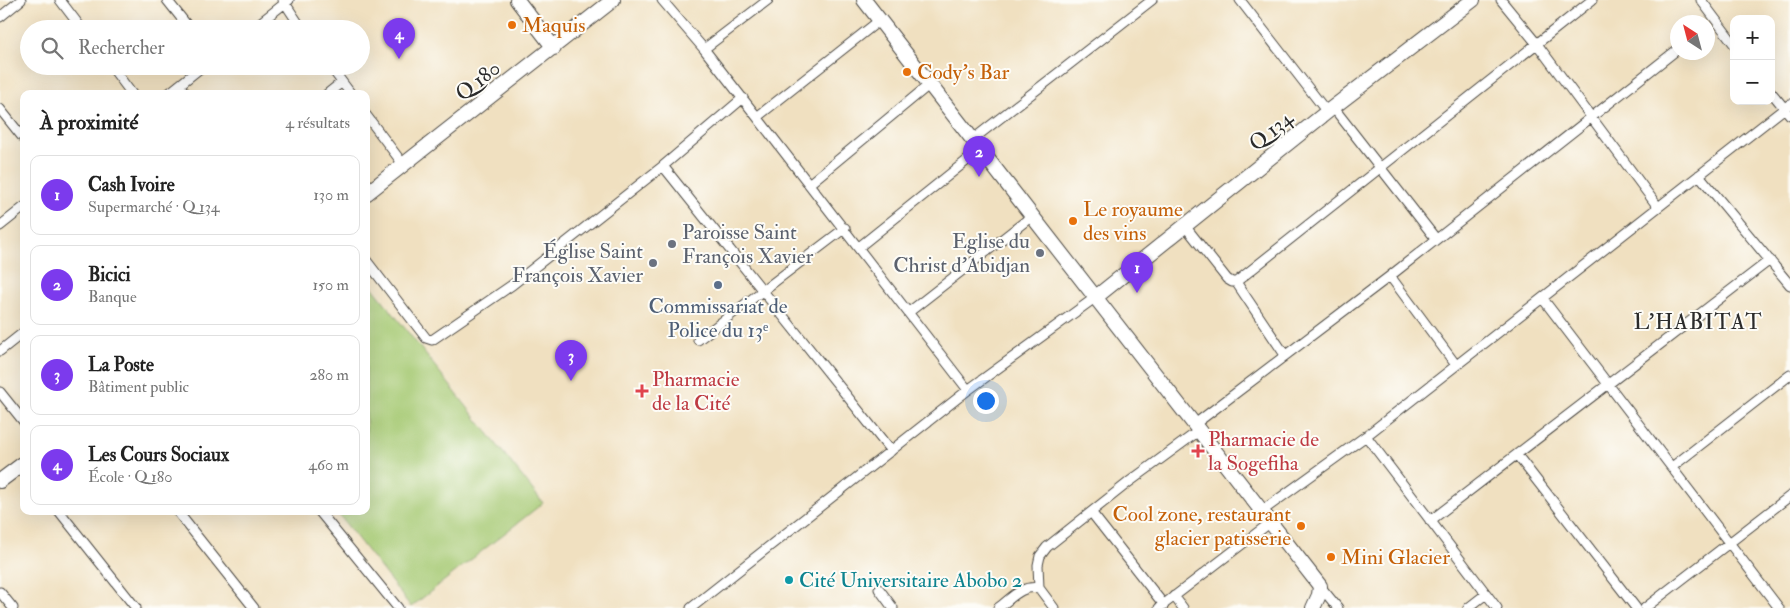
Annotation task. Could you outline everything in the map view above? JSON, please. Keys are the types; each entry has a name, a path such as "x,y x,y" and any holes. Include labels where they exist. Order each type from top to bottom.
{"street":[{"path":"0,17 21,0"},
{"path":"60,0 75,20"},
{"path":"168,0 183,20"},
{"path":"517,0 554,48"},
{"name":"Q 180","path":"370,191 613,0"},
{"path":"662,0 743,98 968,390"},
{"path":"704,49 768,0"},
{"path":"864,0 1338,608"},
{"path":"859,247 976,145 1152,0"},
{"path":"1240,0 1380,168 1436,239"},
{"name":"Q 134","path":"1096,297 1330,110 1473,0"},
{"path":"1502,0 1658,207"},
{"path":"1236,282 1592,0"},
{"path":"1701,0 1708,15"},
{"path":"263,20 286,1 297,20"},
{"path":"757,116 880,20"},
{"path":"1715,27 1730,40"},
{"path":"1054,608 1039,588 1038,565 1040,556 1047,547 1285,355 1390,276 1670,55"},
{"path":"118,75 129,90"},
{"path":"173,90 192,75"},
{"path":"337,75 348,90"},
{"path":"332,90 342,82"},
{"path":"808,184 930,84"},
{"path":"179,85 183,90"},
{"path":"1262,510 1366,436 1543,299 1698,175 1788,109 1775,96"},
{"path":"370,265 426,338 432,340 512,284 663,166 743,98"},
{"path":"0,110 20,134"},
{"path":"370,119 403,164"},
{"path":"663,166 761,291 891,451"},
{"path":"1698,175 1790,285"},
{"path":"0,226 20,211"},
{"path":"909,312 1032,216"},
{"path":"1185,226 1227,279 1236,282 1285,355"},
{"path":"698,340 844,228"},
{"path":"1430,521 1770,260"},
{"path":"1390,276 1456,365"},
{"path":"692,608 968,390 1096,297"},
{"path":"1543,299 1779,608"},
{"path":"0,351 20,335"},
{"path":"1672,467 1790,375"},
{"path":"0,392 20,417"},
{"path":"1366,436 1497,608"},
{"path":"1517,455 1636,608"},
{"path":"0,482 20,467"},
{"path":"1645,608 1790,496"},
{"path":"1091,512 1161,606 1271,522"},
{"path":"62,515 136,608"},
{"path":"180,515 254,608"},
{"path":"322,515 398,608"},
{"path":"998,608 1022,589 1030,586 1039,588"},
{"path":"1313,608 1319,595 1320,586"},
{"path":"879,589 893,608"},
{"path":"0,592 13,608"},
{"path":"1468,608 1486,594"},
{"path":"1174,596 1183,608"}],"green space":[{"path":"370,284 543,503 411,607 339,515 370,515"}],"place":[{"name":"Maquis","path":"512,25"},
{"name":"Les Cours Sociaux","path":"399,59"},
{"name":"Cody's Bar","path":"907,72"},
{"name":"Bicici","path":"979,177"},
{"name":"Le royaume des vins","path":"1073,221"},
{"name":"Paroisse Saint François Xavier","path":"672,244"},
{"name":"Eglise du Christ d'Abidjan","path":"1040,253"},
{"name":"Église Saint François Xavier","path":"653,263"},
{"name":"Commissariat de Police du 13ᵉ","path":"718,285"},
{"name":"Cash Ivoire","path":"1137,293"},
{"name":"La Poste","path":"571,381"},
{"name":"Pharmacie de la Cité","path":"642,391"},
{"name":"Pharmacie de la Sogefiha","path":"1198,451"},
{"name":"Cool zone, restaurant glacier patisserie","path":"1301,526"},
{"name":"Mini Glacier","path":"1331,557"},
{"name":"Cité Universitaire Abobo 2","path":"789,580"}],"district":[{"name":"L’HABITAT","path":"1698,322"}]}
